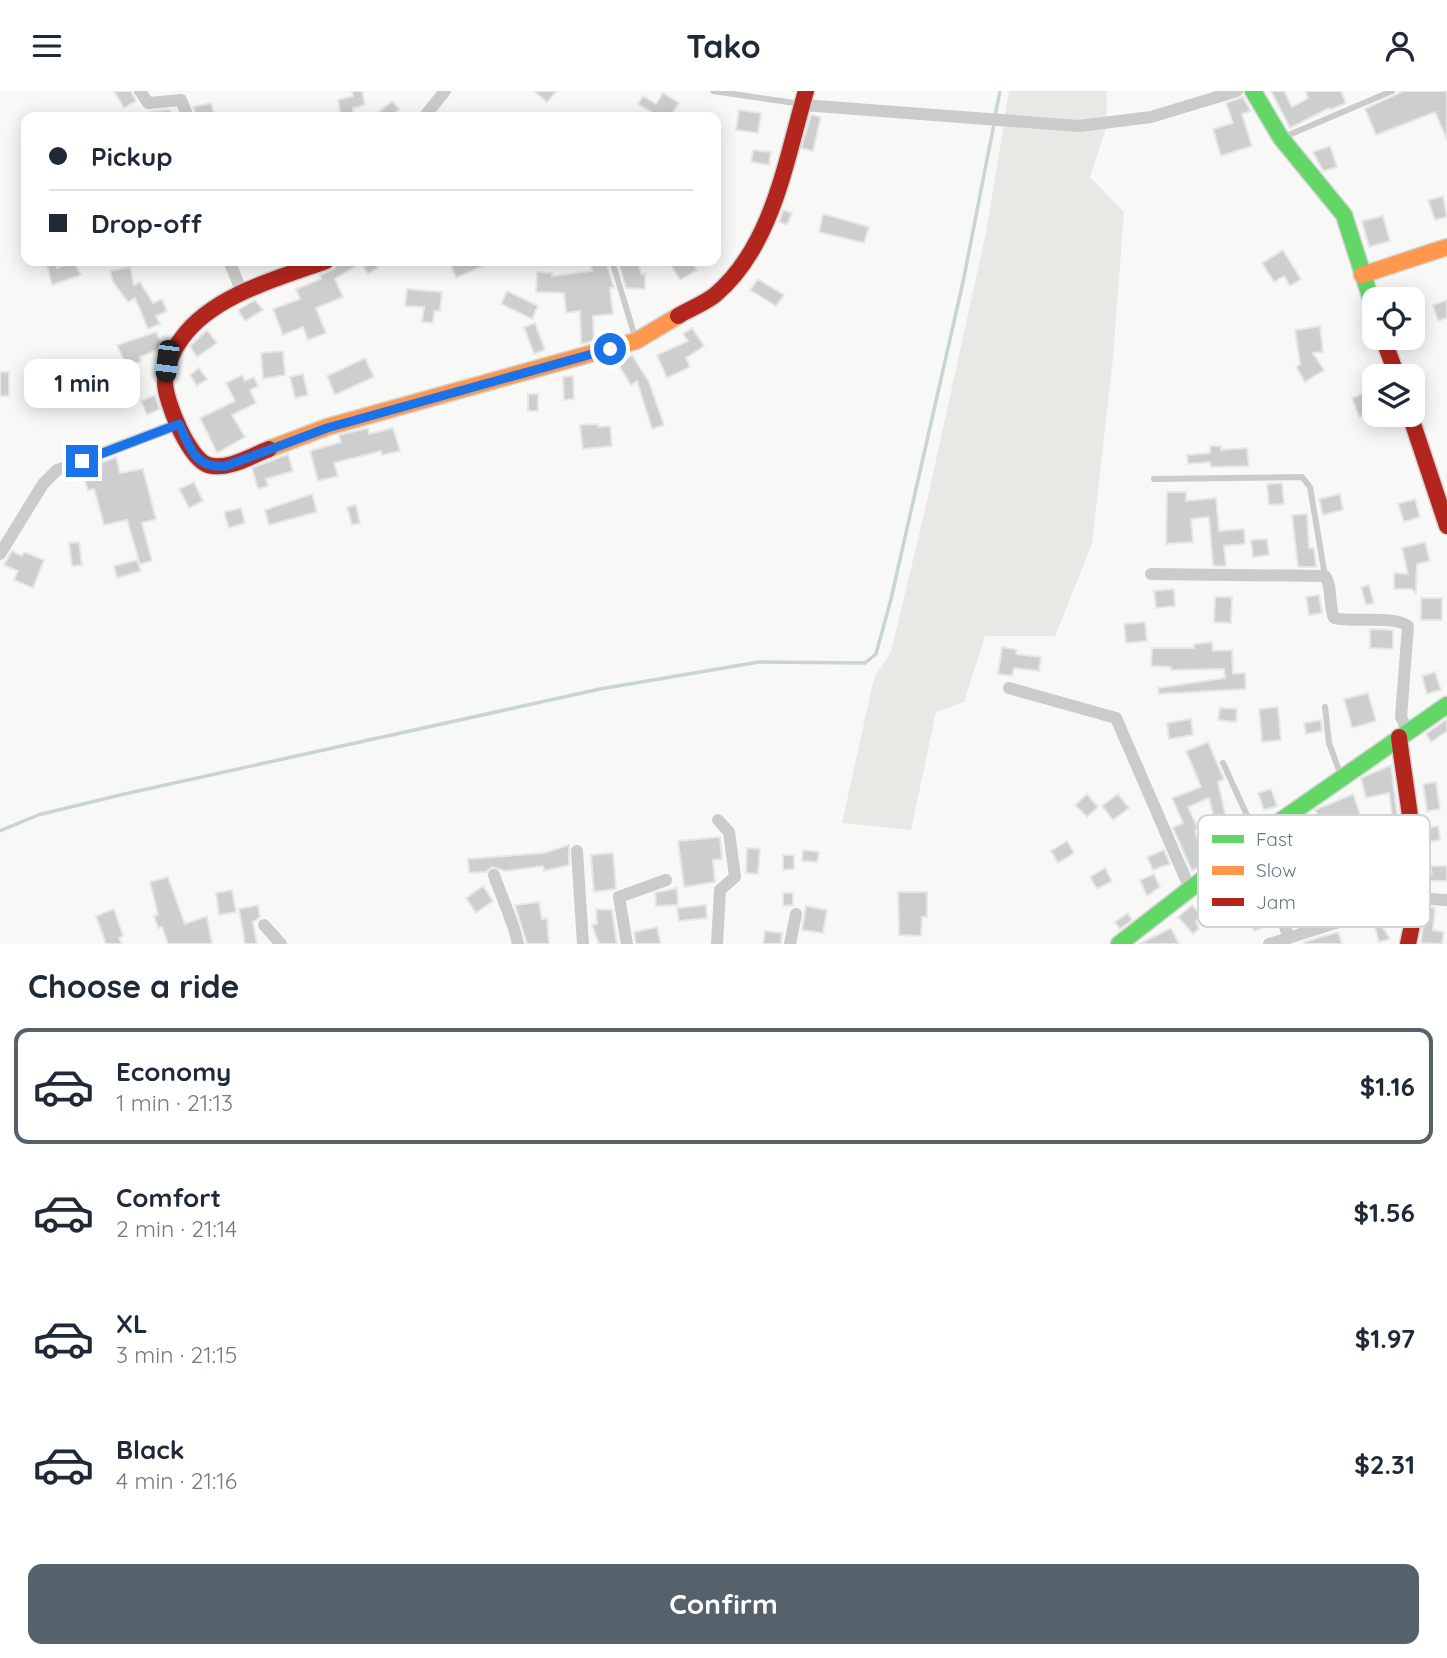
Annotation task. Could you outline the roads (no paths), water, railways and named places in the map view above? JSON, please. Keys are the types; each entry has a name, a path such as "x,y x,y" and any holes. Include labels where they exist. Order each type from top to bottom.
{"street":[{"path":"140,91 148,103 181,100 186,112"},
{"path":"428,112 445,91"},
{"path":"312,266 242,292 178,338 167,361 165,383 194,459 211,467 226,466 327,428 636,341 715,295 742,266 769,217 804,98 965,117 1079,126 1139,118 1237,91"},
{"path":"1253,91 1281,138 1344,215 1366,287"},
{"path":"1362,275 1447,247"},
{"path":"231,266 242,292"},
{"path":"0,554 43,484 57,470 179,424"},
{"path":"1413,427 1447,526"},
{"path":"1152,574 1325,576 1330,582 1329,605 1334,618 1350,622 1401,620 1408,626 1401,716 1409,815"},
{"path":"1009,688 1116,717 1191,891"},
{"path":"1288,815 1447,705"},
{"path":"717,944 720,890 735,877 729,832 718,820"},
{"path":"577,851 583,944"},
{"path":"494,875 507,913 513,921 518,944"},
{"path":"627,944 619,897 666,880"},
{"path":"1119,944 1198,885"},
{"path":"789,944 796,914"},
{"path":"264,925 281,944"},
{"path":"1285,927 1289,938"},
{"path":"1269,944 1324,927"},
{"path":"1408,944 1413,927"}],"lane":[{"path":"713,91 804,98"},
{"path":"1281,138 1392,91"},
{"path":"614,266 636,341"},
{"path":"1154,479 1302,477 1310,487 1325,576"},
{"path":"1325,706 1329,743 1342,777"},
{"path":"1223,763 1246,815"}],"waterway":[{"path":"995,116 1000,91"},
{"path":"0,831 38,815 120,795 600,689 759,662 865,663 876,654 891,599 963,282 994,124"}]}
